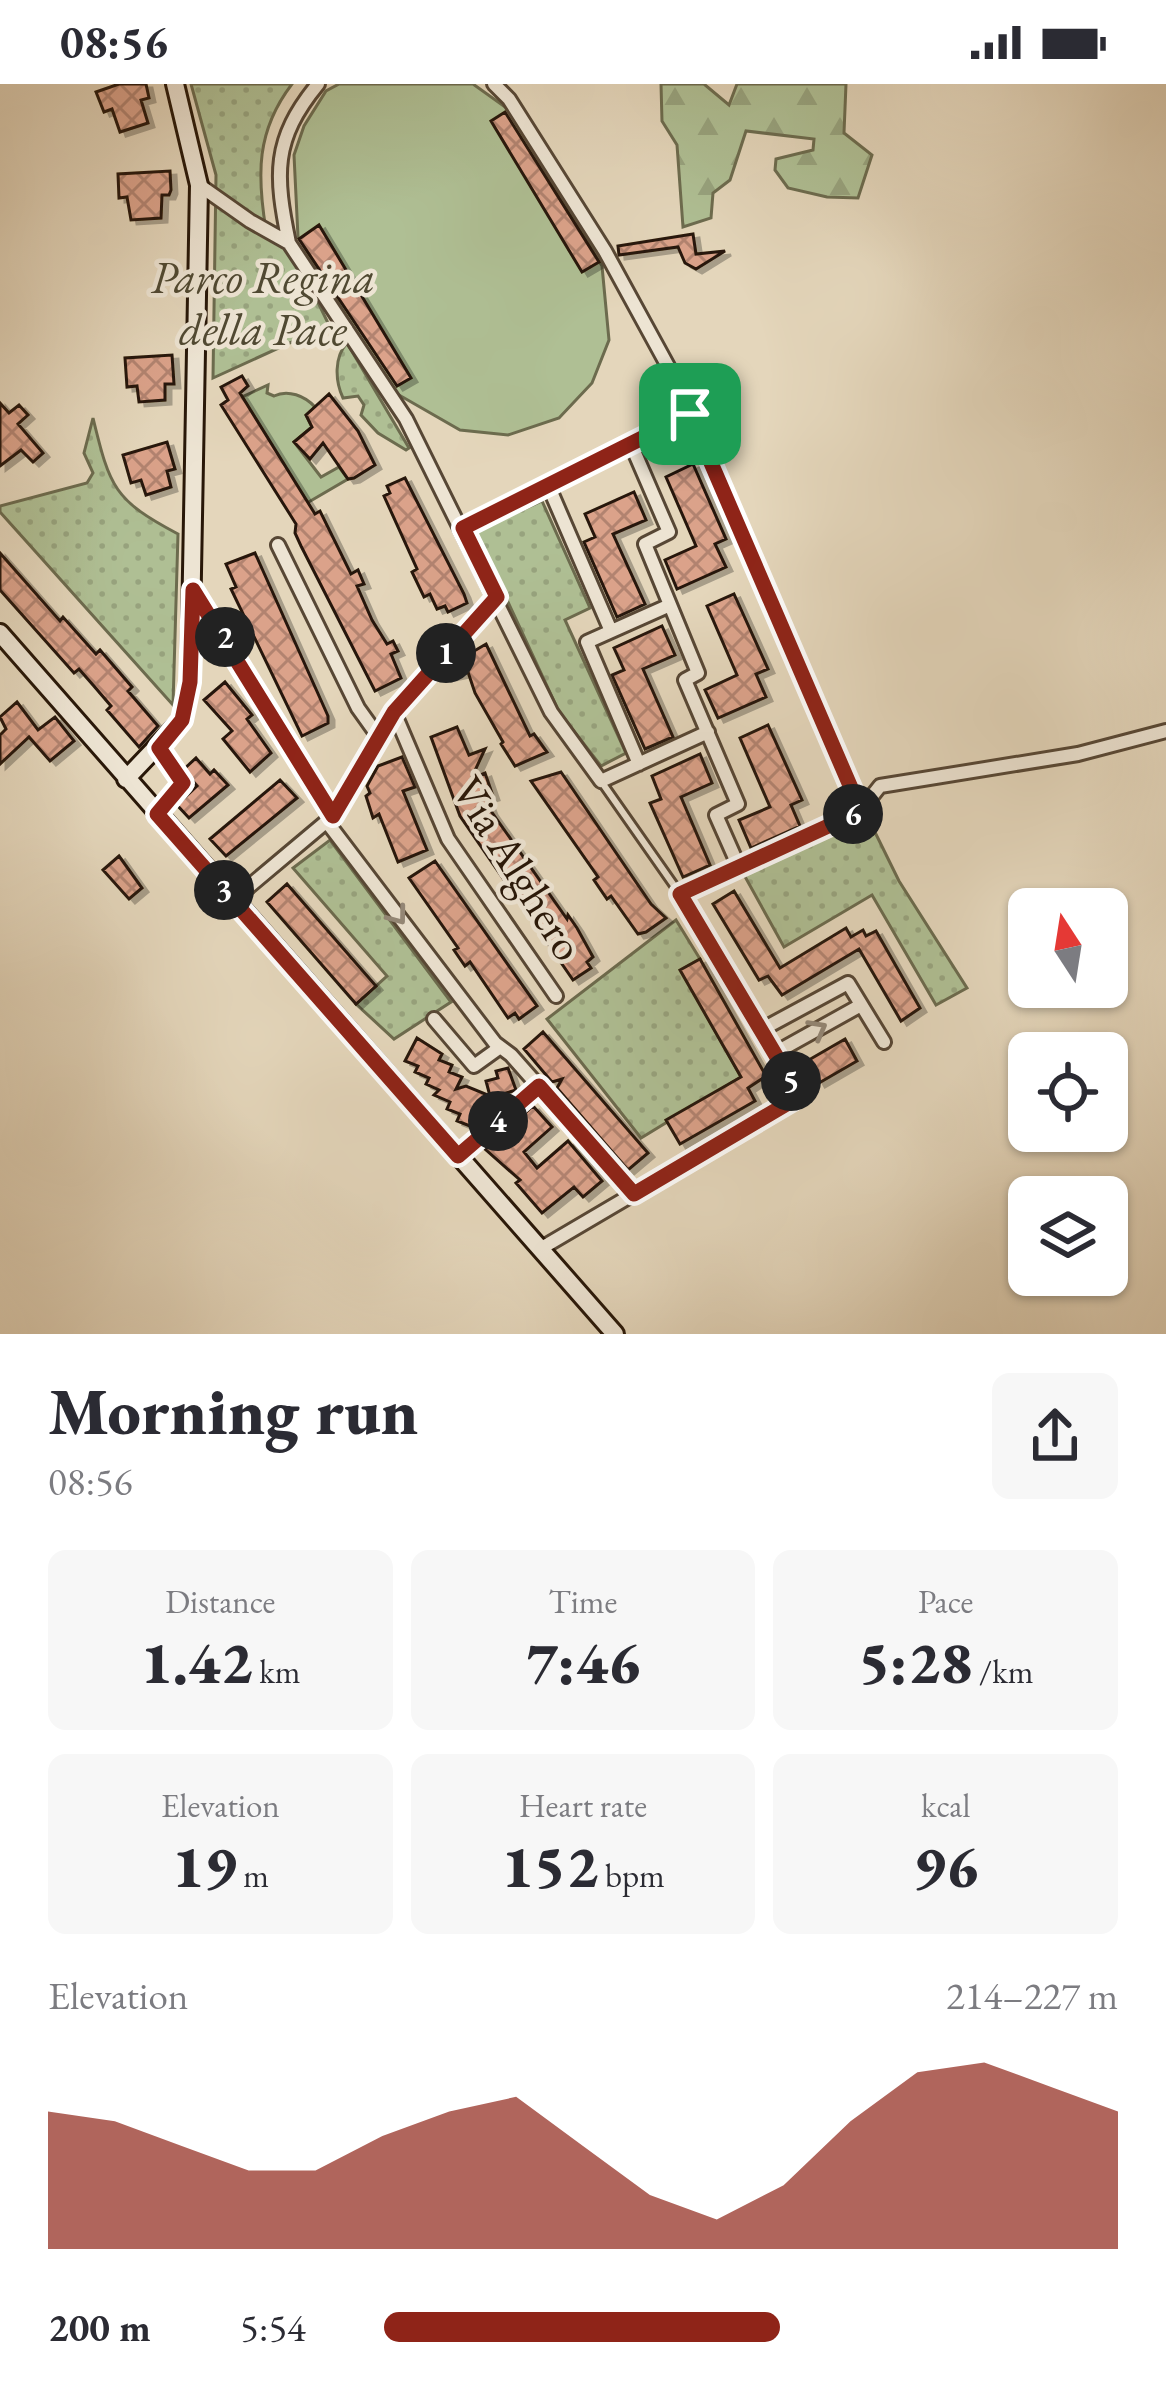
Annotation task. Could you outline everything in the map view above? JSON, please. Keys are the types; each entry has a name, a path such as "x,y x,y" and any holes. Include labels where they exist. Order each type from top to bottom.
{"street":[{"path":"126,779 182,720 190,682 199,185 176,84"},
{"path":"318,84 296,111 280,155 280,196 290,243 406,419 551,712 601,781 707,732"},
{"path":"494,84 509,99 605,251 690,414 861,811"},
{"path":"199,185 290,243"},
{"path":"463,528 690,414"},
{"path":"631,444 669,532 645,544 698,674 685,680 738,804 716,814 739,867"},
{"path":"548,485 611,631"},
{"path":"278,545 358,708 378,736"},
{"path":"193,590 330,819 499,1048 511,1055 634,1194"},
{"path":"232,900 330,819 394,712 497,597"},
{"path":"639,764 587,642 670,605"},
{"path":"0,633 615,1334"},
{"name":"Via Alghero","path":"394,712 448,839 556,995"},
{"path":"540,1249 800,1096 680,894 861,811 880,787 1078,754 1166,731"},
{"path":"761,1030 848,983 884,1042"},
{"path":"775,1053 861,1005"},
{"path":"434,1019 474,1066 499,1048"},
{"path":"458,1156 539,1086"}],"lane":[{"path":"157,814 183,783 159,748"},
{"path":"601,781 680,894"}],"green space":[{"name":"Parco Regina della Pace","path":"191,84 292,84 271,119 262,154 266,230 289,243 329,325 213,378 216,175"},
{"path":"339,84 473,84 508,109 602,266 609,340 592,383 559,418 508,435 460,430 392,391 298,237 294,155 304,126 326,91"},
{"path":"661,84 704,84 729,105 737,84 846,84 844,133 872,155 858,198 788,188 775,170 776,159 813,150 814,139 746,131 730,180 713,193 711,218 683,227 677,145 662,121"},
{"path":"347,343 406,450 378,433 361,415 364,405 358,396 343,398 337,369"},
{"path":"268,385 267,393 296,395 315,407 306,415 312,427 294,442 321,477 339,467 348,479 307,503 242,397"},
{"path":"93,418 104,461 118,490 140,511 178,534 173,705 0,512 0,506 87,483 93,473 84,453"},
{"path":"542,501 590,608 565,620 626,753 601,766 559,712 475,531"},
{"path":"868,818 899,881 967,988 936,1005 872,895 784,947 743,873"},
{"path":"330,840 451,1002 394,1039 356,1004 387,976 293,868"},
{"path":"676,920 700,959 681,970 741,1077 641,1138 547,1019"}],"building":[{"path":"119,84 146,84 149,98 141,100 148,123 120,132 112,109 104,112 96,92"},
{"path":"505,112 599,262 582,272 491,121"},
{"path":"170,171 171,190 162,195 161,218 131,220 127,197 119,198 118,174"},
{"path":"319,225 411,378 397,386 299,239"},
{"path":"693,234 696,254 725,251 696,269 685,263 678,247 619,255 618,246"},
{"path":"172,355 174,384 165,384 165,400 139,402 137,386 127,387 125,358"},
{"path":"242,376 248,386 240,393 315,514 320,511 351,574 358,570 364,584 357,586 372,620 387,644 393,641 398,651 391,654 401,678 375,691 301,546 296,524 221,405 228,400 221,387"},
{"path":"329,394 358,431 375,465 354,478 348,479 323,443 310,459 294,442 312,427 306,415"},
{"path":"0,403 9,413 19,405 28,415 18,424 43,453 33,462 21,450 0,466"},
{"path":"167,442 175,469 167,471 171,487 146,495 141,480 131,483 123,455"},
{"path":"693,464 726,539 715,544 726,567 677,589 665,560 696,546 666,477"},
{"path":"405,478 467,603 448,612 445,606 437,609 430,594 424,597 412,572 417,569 384,496 390,493 387,486"},
{"path":"634,492 646,520 613,534 645,604 617,617 584,542 595,537 585,514"},
{"path":"0,553 60,621 63,617 96,654 100,650 132,687 128,691 158,726 139,747 79,669 74,673 0,590"},
{"path":"255,553 328,716 328,723 302,736 231,589 236,587 226,564"},
{"path":"734,594 768,669 756,674 766,697 718,718 705,690 737,675 707,606"},
{"path":"662,626 675,655 643,669 673,737 645,749 612,675 624,670 614,648"},
{"path":"486,644 530,736 534,734 547,752 515,766 468,672 445,677 443,673 467,662 464,657"},
{"path":"225,682 252,715 247,719 271,753 250,772 223,739 232,731 204,700"},
{"path":"17,702 38,730 55,717 74,741 50,761 29,737 0,764 0,735 6,729 0,717"},
{"path":"768,725 802,800 791,805 800,826 751,848 739,820 770,807 740,738"},
{"path":"457,727 469,755 485,749 471,779 485,773 493,796 486,798 491,811 593,957 587,962 591,968 573,980 460,816 431,737"},
{"path":"700,754 712,783 681,797 710,865 683,877 650,803 661,799 652,776"},
{"path":"402,757 415,787 403,791 427,850 398,862 379,814 373,818 366,796 378,766"},
{"path":"196,758 228,785 189,818 177,805 197,786 183,770"},
{"path":"561,772 651,904 666,918 646,932 638,934 611,896 607,899 594,880 598,877 531,781"},
{"path":"280,780 297,798 226,856 210,839"},
{"path":"119,856 142,888 129,899 103,870"},
{"path":"435,861 537,1006 519,1019 515,1013 508,1018 470,962 465,966 454,950 458,948 409,878"},
{"path":"287,884 376,986 356,1004 267,902"},
{"path":"734,891 780,968 846,928 851,937 863,930 866,936 876,931 920,1008 901,1021 859,949 782,995 768,976 759,980 713,904"},
{"path":"700,959 766,1076 748,1088 755,1101 680,1144 666,1120 741,1077 680,970"},
{"path":"543,1032 648,1153 628,1170 557,1088 562,1079 552,1082 524,1049"},
{"path":"417,1038 442,1054 439,1060 452,1065 449,1072 462,1077 456,1089 466,1086 490,1096 486,1081 508,1068 516,1090 503,1094 505,1100 485,1105 470,1126 457,1121 460,1114 447,1109 450,1102 434,1095 439,1090 426,1084 429,1078 405,1061"},
{"path":"845,1039 857,1061 819,1083 807,1061"},
{"path":"533,1106 552,1127 524,1152 537,1168 568,1141 602,1181 583,1197 574,1187 542,1213 516,1183 520,1180 485,1149"}],"route":[{"path":"690,414 861,811 680,894 800,1096 634,1194 539,1086 458,1156 157,814 183,783 159,748 182,720 190,682 193,590 333,816 394,712 497,597 463,528 690,414"}]}
